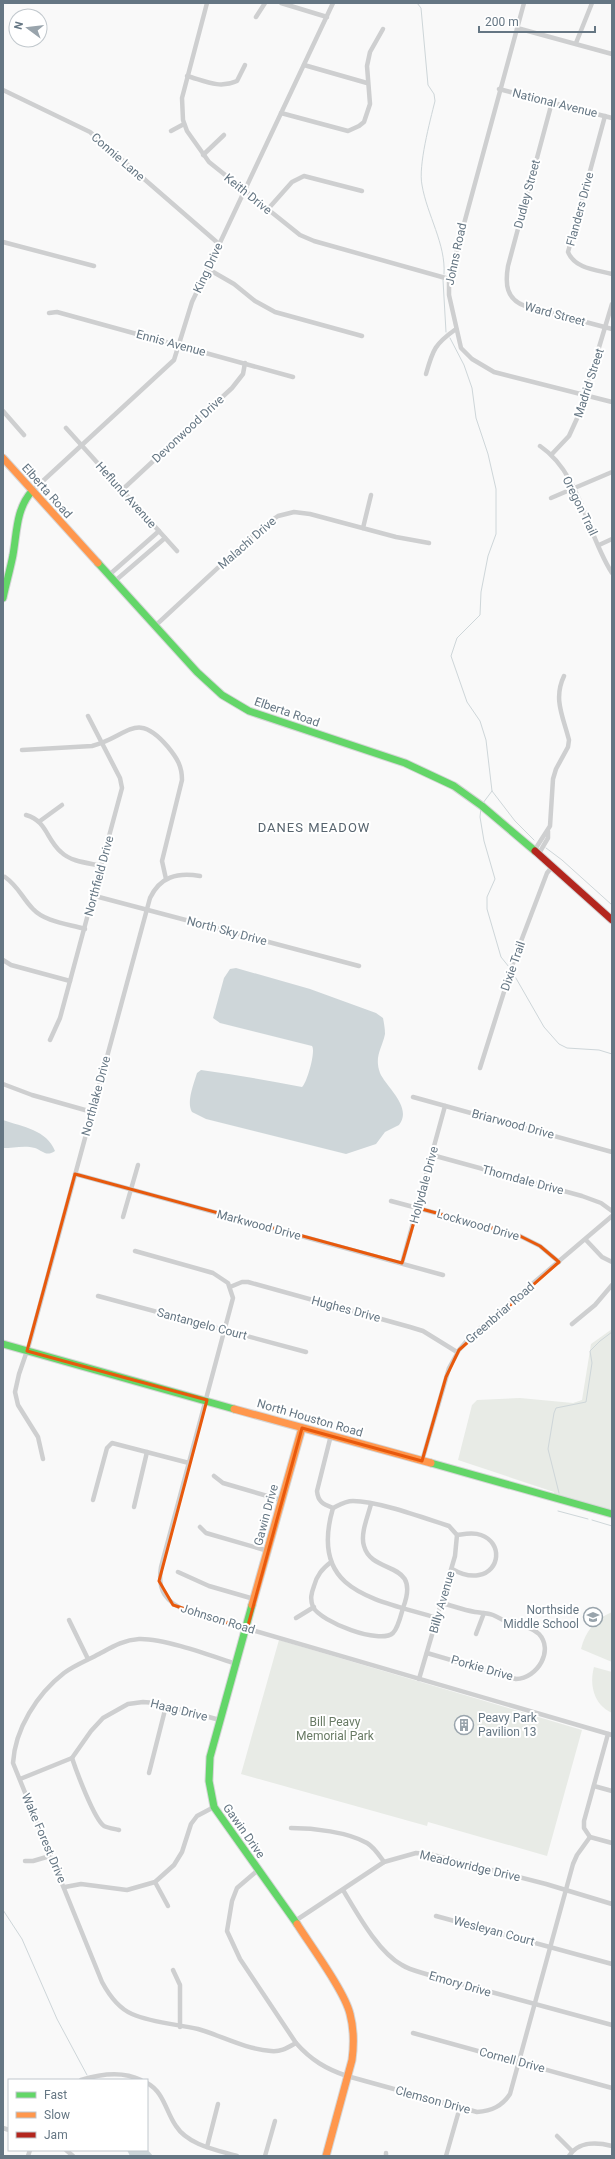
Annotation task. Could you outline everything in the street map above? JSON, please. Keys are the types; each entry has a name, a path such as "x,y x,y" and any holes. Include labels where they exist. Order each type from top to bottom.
{"street":[{"name":"Keith Drive","path":"207,3 187,76 182,108 184,124 192,141 203,155 220,171 300,235 314,241 449,279"},
{"path":"256,17 265,3"},
{"path":"281,3 327,17"},
{"name":"King Drive","path":"32,491 170,366 180,346 190,308 333,3"},
{"name":"Johns Road","path":"524,3 499,89 449,279 449,295 456,329 461,348 472,359 494,372 612,402"},
{"path":"576,43 592,3"},
{"path":"517,28 612,54"},
{"path":"281,113 332,129 348,131 353,130 364,122 370,104 367,83 367,66 370,52 383,29"},
{"path":"187,76 217,85 224,85 237,81 245,65"},
{"path":"304,65 367,83"},
{"name":"National Avenue","path":"499,89 612,118"},
{"name":"Connie Lane","path":"3,90 90,132 219,244"},
{"name":"Dudley Street","path":"507,286 508,266 552,102"},
{"name":"Flanders Drive","path":"605,116 568,252 570,257 579,264 612,274"},
{"path":"170,131 184,124"},
{"path":"203,155 224,135"},
{"path":"268,209 292,182 304,176 362,191"},
{"path":"3,242 94,266"},
{"path":"208,269 234,284 255,302 275,312 362,336"},
{"name":"Ward Street","path":"507,286 511,297 517,303 612,329"},
{"name":"Madrid Street","path":"552,454 573,430 586,396 612,304"},
{"name":"Ennis Avenue","path":"49,313 57,312 293,377"},
{"path":"426,374 432,351 442,339 456,329"},
{"name":"Devonwood Drive","path":"122,490 232,388 243,374 246,363"},
{"path":"3,412 24,435"},
{"name":"Heflund Avenue","path":"66,428 159,531 109,575"},
{"name":"Oregon Trail","path":"540,446 552,454 574,490 612,573"},
{"name":"Elberta Road","path":"3,458 155,626 222,695 249,711 422,769 468,796 612,920"},
{"path":"551,498 574,490 612,472"},
{"path":"3,598 19,513 24,500 32,491"},
{"path":"363,528 370,495"},
{"name":"Malachi Drive","path":"155,626 262,527 278,516 299,512 429,543"},
{"path":"159,531 177,551"},
{"name":"Heflund Avenue","path":"115,581 165,538"},
{"path":"599,545 612,539"},
{"path":"536,853 548,838 548,831 552,820 553,779 556,769 568,747 569,740 558,698 559,686 564,676"},
{"name":"Northfield Drive","path":"50,1040 54,1035 60,1018 95,896 122,788 120,778 88,716"},
{"path":"22,750 85,746 101,743 130,729 147,728 160,738 177,758 181,766 182,780 162,861 166,879"},
{"path":"40,821 62,805"},
{"path":"26,815 40,821 61,853 74,859 102,866"},
{"name":"Dixie Trail","path":"480,1068 515,957 548,873 552,867"},
{"name":"Northlake Drive","path":"43,1460 38,1437 18,1404 15,1392 19,1374 27,1351 146,910 153,892 158,885 166,879 176,874 187,873 200,876"},
{"path":"5,877 16,885 26,901 39,914 85,929"},
{"name":"North Sky Drive","path":"95,896 359,966"},
{"path":"3,960 11,965 70,981"},
{"path":"3,1084 32,1095 92,1112"},
{"name":"Briarwood Drive","path":"413,1097 612,1152"},
{"name":"Hollydale Drive","path":"402,1263 445,1106"},
{"name":"Thorndale Drive","path":"432,1155 582,1196 601,1203 612,1211"},
{"path":"124,1217 138,1165"},
{"name":"Markwood Drive","path":"74,1174 443,1275"},
{"name":"Lockwood Drive","path":"392,1201 518,1235 540,1246 559,1262"},
{"name":"Greenbriar Road","path":"422,1461 447,1372 457,1352 471,1336 586,1240 612,1216"},
{"path":"586,1240 602,1257 612,1262"},
{"path":"135,1251 221,1276 230,1287"},
{"name":"Hughes Drive","path":"230,1287 242,1282 248,1282 410,1326 423,1331 457,1352"},
{"path":"572,1324 595,1305 612,1285"},
{"name":"Johnson Road","path":"230,1287 232,1305 159,1581 164,1594 173,1605 187,1611 247,1629 610,1735"},
{"name":"Santangelo Court","path":"98,1296 306,1352"},
{"name":"North Houston Road","path":"3,1344 612,1514"},
{"name":"Gawin Drive","path":"302,1428 281,1500 247,1629 220,1720 208,1770 214,1807 295,1921 341,1994 350,2013 354,2044 326,2156"},
{"path":"331,1436 317,1491 318,1499 322,1504 333,1508 346,1502 354,1501 395,1509 449,1526 457,1535 474,1534 489,1539 496,1548 496,1559 492,1568 479,1575 467,1574 452,1569"},
{"path":"93,1500 107,1448 112,1443 189,1463"},
{"path":"134,1507 147,1452"},
{"path":"214,1476 223,1483 281,1500"},
{"path":"331,1562 316,1578 310,1597 314,1607 321,1616 336,1624 375,1636 389,1635 394,1632 407,1599 408,1587 404,1578 398,1571 376,1562 367,1554 363,1545 370,1504"},
{"path":"333,1508 327,1539 331,1562 342,1580 353,1589 373,1599 438,1618"},
{"path":"200,1527 206,1533 268,1551"},
{"name":"Billy Avenue","path":"419,1679 452,1569 457,1535"},
{"path":"178,1572 209,1586 254,1599"},
{"name":"Porkie Drive","path":"427,1653 509,1677 524,1678 532,1675 538,1668 544,1649 543,1640 538,1634 527,1627 512,1624 492,1614 442,1603"},
{"path":"296,1618 314,1607"},
{"path":"476,1634 484,1613"},
{"path":"69,1620 88,1659"},
{"name":"Wake Forest Drive","path":"236,1664 163,1643 140,1639 114,1645 65,1672 52,1684 22,1727 16,1739 13,1763 50,1856 65,1887 109,1995 120,2007 132,2014 180,2027 197,2029 253,2048 271,2051 284,2051 296,2043"},
{"name":"Haag Drive","path":"72,1758 91,1731 103,1718 128,1704 143,1702 166,1706 220,1720"},
{"path":"149,1773 166,1706"},
{"path":"610,1735 584,1821 584,1828 590,1837 612,1843"},
{"path":"20,1779 72,1758 76,1771 98,1819 104,1826 119,1830"},
{"path":"594,1786 612,1791"},
{"path":"65,1887 81,1884 128,1890 155,1882 174,1865 182,1852 191,1824 197,1816 214,1807"},
{"path":"291,1828 316,1828 367,1843 384,1862"},
{"name":"Clemson Drive","path":"258,1870 238,1888 232,1901 227,1931 240,1959 296,2043 327,2069 347,2076 477,2112 485,2111 504,2102 510,2094 577,1855 590,1837"},
{"name":"Meadowridge Drive","path":"295,1921 384,1862 416,1853 428,1854 546,1884 612,1904"},
{"path":"25,1861 34,1861 50,1856"},
{"path":"155,1882 168,1906"},
{"name":"Emory Drive","path":"343,1890 378,1942 390,1957 403,1966 429,1975 612,2026"},
{"name":"Wesleyan Court","path":"436,1916 612,1964"},
{"path":"173,1970 180,1985 180,2027"},
{"name":"Cornell Drive","path":"413,2033 612,2088"},
{"path":"86,2079 104,2075 127,2074 140,2079"},
{"path":"148,2084 166,2103 176,2127 187,2138 207,2147 237,2156"},
{"path":"207,2147 218,2104"},
{"path":"446,2156 460,2107"},
{"path":"265,2156 275,2121"},
{"path":"558,2136 572,2151"},
{"path":"569,2156 572,2151 590,2143 612,2146"}],"highlighted area":[{"path":"75,1174 402,1263 418,1208 518,1235 540,1246 559,1262 459,1350 446,1377 422,1461 302,1428 247,1629 173,1605 159,1581 207,1400 27,1351"}],"green space":[{"path":"612,1329 612,1514 552,1498 554,1492 458,1460 472,1405 477,1400 520,1398 573,1403 582,1400 591,1344"},
{"path":"612,1612 612,1662 581,1649 585,1637 596,1622"},
{"name":"Bill Peavy Memorial Park","path":"279,1640 582,1730 547,1856 428,1822 427,1826 241,1774"},
{"path":"594,1667 612,1672 612,1713 601,1705 594,1694 592,1681"}],"shaded area":[{"path":"236,968 310,989 376,1013 383,1018 385,1034 378,1057 378,1067 383,1079 401,1104 403,1111 399,1125 385,1132 376,1144 346,1154 206,1119 192,1112 190,1108 191,1093 197,1073 201,1070 302,1087 308,1074 313,1054 312,1046 220,1023 213,1018 224,978 230,969"},
{"path":"3,1120 34,1130 46,1138 55,1151 52,1153 45,1153 31,1147 3,1148"},
{"path":"148,2150 153,2156 130,2156 128,2151"}],"waterway":[{"path":"417,3 421,8 428,85 434,94 435,101 423,155 421,177 424,196 442,252 444,274"},
{"path":"443,280 446,332"},
{"path":"450,338 464,365 472,388 476,418 488,454 496,489 496,534 488,556 481,592 480,615 457,638 451,656 467,702 480,721 486,740 492,791 515,821 534,840"},
{"path":"483,803 492,791"},
{"path":"481,808 480,817 484,841 495,879 487,897 487,909 501,957 509,967"},
{"path":"546,848 562,860 612,905"},
{"path":"513,973 544,1027 559,1044 567,1048 599,1050 612,1054"},
{"path":"559,1493 548,1449 554,1413 556,1408 586,1402 592,1363 590,1351 612,1332"},
{"path":"558,1511 588,1519"},
{"path":"592,1520 612,1526"},
{"path":"3,1910 22,1939 57,2019 87,2075"}],"traffic: fast":[{"path":"3,598 13,555 20,513 32,491"},
{"path":"98,563 197,672 222,695 249,711 405,763 454,786 482,806 535,851"},
{"path":"3,1344 234,1409"},
{"path":"431,1463 612,1514"},
{"path":"252,1605 210,1757 209,1781 214,1807 297,1924"}],"traffic: slow":[{"path":"3,458 98,563"},
{"path":"234,1409 431,1463"},
{"path":"252,1605 302,1428"},
{"path":"297,1924 342,1994 350,2014 352,2025 352,2060 326,2156"}],"traffic: jam":[{"path":"535,851 612,920"}],"place":[{"name":"Northside Middle School","path":"593,1617"},
{"name":"Peavy Park Pavilion 13","path":"464,1725"}],"district":[{"name":"DANES MEADOW","path":"314,827"}]}
